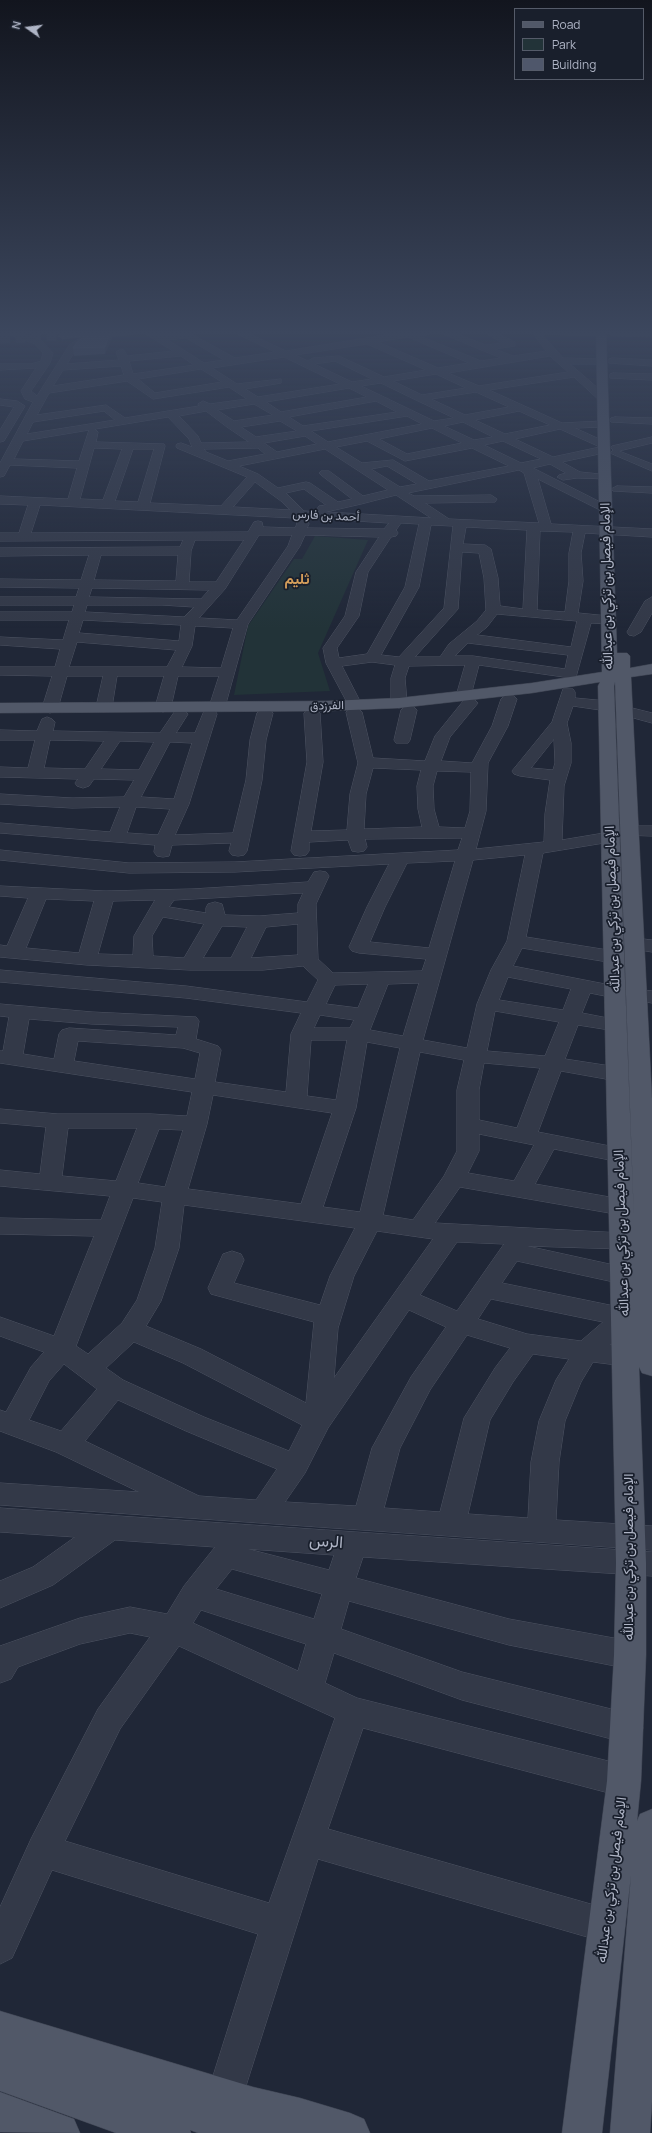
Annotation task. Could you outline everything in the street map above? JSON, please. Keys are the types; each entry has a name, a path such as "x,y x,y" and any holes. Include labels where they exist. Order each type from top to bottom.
{"main road":[{"name":"الإمام فيصل بن تركي بن عبدالله","path":"608,431 610,440"},
{"name":"الإمام فيصل بن تركي بن عبدالله","path":"610,431 611,625 620,834 614,957 634,995"},
{"name":"الفرزدق","path":"0,708 49,711 180,714 213,710 404,707 467,700 532,688 615,690 652,669"},
{"name":"الفرزدق","path":"467,700 567,697 615,690 652,679"},
{"name":"الفرزدق","path":"0,716 49,711 104,708 163,707 265,713 312,713 354,708"},
{"name":"الإمام فيصل بن تركي بن عبدالله","path":"620,834 643,945 634,995 636,1078 649,1221 652,1366"},
{"name":"الإمام فيصل بن تركي بن عبدالله","path":"582,2133 608,1926 624,1781 630,1655 641,1550 625,1356 620,1155 636,1078 616,1025 634,995"},
{"path":"630,2133 652,1826"},
{"path":"0,2030 225,2098 350,2133"},
{"path":"0,2048 258,2133"},
{"path":"0,2072 171,2133"},
{"path":"0,2112 60,2133"}],"street":[{"path":"0,474 24,431"},
{"path":"20,438 67,431"},
{"path":"74,552 72,537 80,519 79,503 84,465 94,431"},
{"path":"149,431 160,446"},
{"path":"185,431 198,447 226,465 257,475 277,473 269,456 257,443 239,431"},
{"path":"89,445 198,447 257,443 305,431 446,522"},
{"path":"384,431 388,433"},
{"path":"226,465 400,431"},
{"path":"446,431 547,479 610,507 652,490"},
{"path":"488,431 551,460 577,475 610,507"},
{"path":"368,437 405,458 539,431"},
{"path":"576,431 610,440 652,440"},
{"path":"576,431 610,440 651,467"},
{"path":"300,514 427,485 488,473 525,468 610,440 632,431"},
{"path":"432,439 455,435"},
{"path":"347,441 368,456"},
{"path":"387,448 402,445"},
{"path":"115,537 115,521 112,504 128,446"},
{"path":"143,506 160,446"},
{"path":"445,450 488,473"},
{"path":"414,456 458,479"},
{"path":"7,462 84,465"},
{"path":"361,467 389,462 427,485"},
{"path":"525,468 540,527 531,558 528,625"},
{"path":"325,473 361,500"},
{"path":"488,473 484,485 503,525"},
{"path":"161,869 164,840 181,804 200,738 213,710 241,624 294,546 303,524 300,514 285,498 257,475"},
{"path":"224,510 257,475"},
{"path":"547,479 577,475"},
{"path":"340,484 378,478"},
{"path":"276,492 306,485 336,506"},
{"path":"412,500 490,499"},
{"name":"أحمد بن فارس","path":"0,500 143,506 153,522 171,508 350,517 403,528 425,527 446,522 580,529 610,507 652,533"},
{"path":"24,537 35,502"},
{"path":"166,537 171,508"},
{"path":"163,707 172,672 185,646 189,620 220,586 254,533 264,512"},
{"path":"341,532 350,517"},
{"path":"0,537 115,537 153,522 166,537 190,537 219,530 254,533 387,532 403,528 425,527 412,587 403,606 372,658"},
{"path":"402,740 404,707 398,678 403,662 451,609 456,548 460,523"},
{"path":"580,529 575,553 576,580 611,625"},
{"path":"361,861 355,834 358,794 366,763 354,708 333,663 330,648 352,616 362,572 387,532"},
{"path":"162,601 176,585 190,537"},
{"path":"444,661 454,647 482,624 493,610 491,578 485,549 456,548"},
{"path":"0,583 87,583 138,568 185,551"},
{"path":"0,552 96,552 138,568 176,585 220,586"},
{"path":"35,772 49,711 96,552"},
{"path":"131,601 138,568"},
{"path":"17,583 22,569"},
{"path":"75,569 91,569"},
{"path":"0,601 162,601 204,604"},
{"path":"333,663 372,658 403,662 473,660 571,674 576,652 611,625 652,601"},
{"path":"493,610 528,625 576,652"},
{"path":"0,616 77,616 189,620 241,624"},
{"path":"465,638 528,625 611,625"},
{"path":"0,641 70,641 185,646"},
{"path":"432,832 426,809 425,786 431,765 443,736 467,700 473,660"},
{"path":"0,671 62,670 226,672"},
{"path":"104,708 111,671"},
{"path":"615,690 652,718"},
{"path":"559,776 520,771 559,723 567,697"},
{"path":"318,1421 325,1328 342,1276 370,1221 411,1045 478,811 480,763 500,726 509,699"},
{"path":"235,867 240,838 254,780 258,740 265,713"},
{"path":"300,864 301,837 315,762 312,713"},
{"path":"118,838 130,802 164,739 180,714"},
{"path":"419,1228 454,1178 468,1151 468,1090 487,1004 501,970 516,942 526,885 544,847 553,814 559,776 563,763 563,743 559,723"},
{"path":"0,735 115,736 164,739 200,738"},
{"path":"72,803 88,775 115,736"},
{"path":"366,763 480,768"},
{"path":"0,772 144,775"},
{"path":"0,799 72,803 130,802 181,804"},
{"path":"43,831 53,802"},
{"path":"0,828 118,838 164,840 240,838"},
{"path":"301,837 404,832 471,833"},
{"path":"404,832 410,858 376,907 360,947 437,954"},
{"path":"0,855 114,867 161,869 235,867 465,855 544,847 620,834 652,832"},
{"path":"326,863 307,904 308,960 328,979 431,977"},
{"path":"143,962 143,936 162,903 214,893 315,887"},
{"path":"0,891 106,896 162,903 216,920 259,922 307,918"},
{"path":"40,892 7,952 87,960 190,964 263,964 308,960"},
{"path":"190,964 216,920 214,893"},
{"path":"87,960 106,896"},
{"path":"238,964 259,922"},
{"path":"516,942 614,957"},
{"path":"501,970 582,987 634,995"},
{"path":"0,976 186,992 313,1007 361,1024 411,1045 476,1056 553,1063 636,1078"},
{"path":"309,1213 344,1108 361,1024 380,978"},
{"path":"296,1100 301,1034 328,979"},
{"path":"525,1136 582,987"},
{"path":"487,1004 616,1025"},
{"path":"0,1010 92,1018 189,1021 185,1042"},
{"path":"20,1012 6,1058 63,1065 344,1108"},
{"path":"301,1034 361,1024"},
{"path":"63,1065 69,1034 185,1042 211,1050 196,1124 174,1196 167,1248 149,1301 131,1330 89,1368"},
{"path":"0,1116 58,1121 151,1121 196,1124"},
{"path":"50,1183 58,1121"},
{"path":"151,1121 62,1349 40,1374 7,1422 66,1444 199,1508"},
{"path":"467,1125 620,1155"},
{"path":"521,1190 548,1141"},
{"path":"0,1178 124,1189 419,1228 516,1244 623,1275"},
{"path":"454,1178 621,1207"},
{"path":"0,1226 109,1228"},
{"path":"263,1512 295,1465 318,1421 450,1233"},
{"path":"516,1244 622,1241"},
{"path":"367,1519 386,1448 420,1384 460,1323 486,1289 516,1244"},
{"path":"232,1260 220,1288 329,1317"},
{"path":"486,1289 624,1318"},
{"path":"404,1298 460,1323 527,1344 625,1356"},
{"path":"541,1531 545,1462 552,1421 569,1380 586,1352 624,1318"},
{"path":"0,1326 62,1349 114,1387 195,1424 295,1465"},
{"path":"131,1330 192,1356 318,1421"},
{"path":"451,1525 465,1462 478,1418 504,1375 527,1344"},
{"path":"66,1444 114,1387"},
{"name":"الرس","path":"0,1494 541,1531 641,1550"},
{"name":"الرس","path":"4,1523 109,1528 233,1546 352,1544 641,1550"},
{"path":"0,1595 43,1576 109,1528"},
{"path":"307,1690 352,1544"},
{"path":"0,1946 44,1851 109,1719 174,1629 194,1595 233,1546 339,1587 509,1632 630,1655"},
{"path":"194,1595 324,1636 462,1686 574,1716 626,1728"},
{"path":"0,1669 7,1658 80,1630 130,1620 174,1629 353,1711 624,1781"},
{"path":"225,2098 280,1923 353,1711"},
{"path":"309,1840 608,1926"},
{"path":"44,1851 280,1923"}],"green space":[{"path":"315,536 368,540 318,653 330,691 234,695 248,626 294,559 302,559"}],"district":[{"name":"ثليم","path":"297,580"}]}
